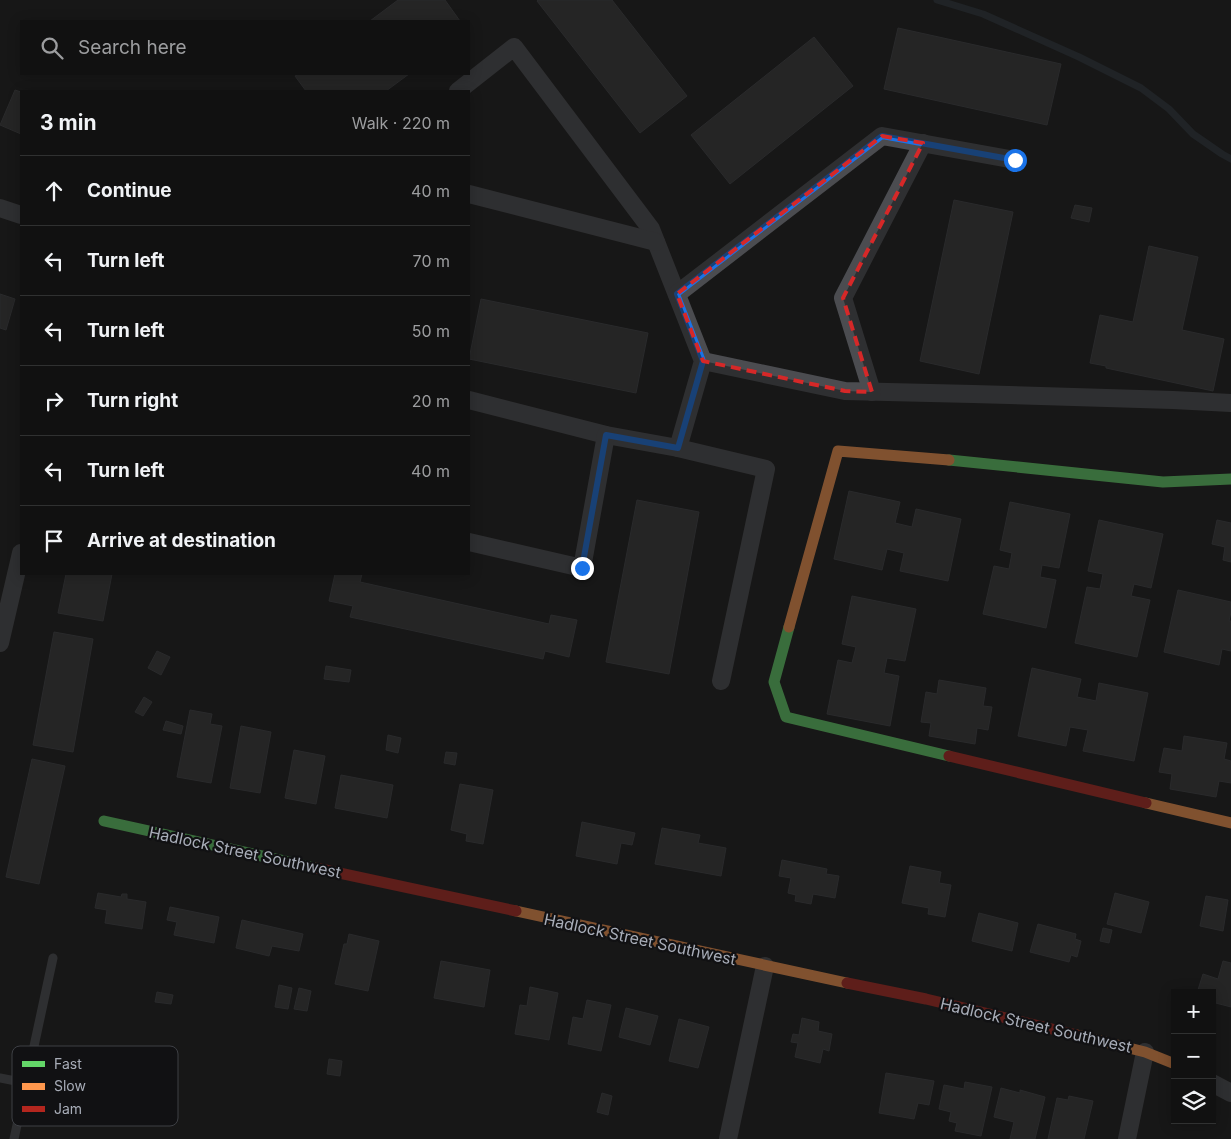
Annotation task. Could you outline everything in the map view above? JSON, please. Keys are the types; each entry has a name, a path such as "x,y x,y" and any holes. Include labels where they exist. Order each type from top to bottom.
{"street":[{"path":"459,90 514,47 651,229 703,361 678,448"},
{"path":"677,294 882,136 1015,160"},
{"path":"872,392 843,298 923,143"},
{"path":"470,194 656,242"},
{"path":"0,208 20,215"},
{"path":"703,361 845,391 1231,403"},
{"path":"470,400 606,435 678,448 766,469 721,681"},
{"path":"470,542 582,568 606,435"},
{"path":"1231,479 1163,482 950,460 838,451 774,682 786,717 1231,823"},
{"path":"0,643 20,557"},
{"name":"Hadlock Street Southwest","path":"104,821 765,966 926,999 1145,1052 1171,1062"},
{"path":"728,1139 765,966"},
{"path":"1127,1139 1145,1052"},
{"path":"1216,1085 1231,1093"}],"lane":[{"path":"34,1046 53,958"},
{"path":"14,1139 17,1126"}],"highlighted area":[{"path":"882,136 923,143 843,298 872,392 845,391 703,361 677,294"}],"building":[{"path":"398,0 445,0 459,20 371,20"},
{"path":"538,0 612,0 687,96 640,133"},
{"path":"898,28 1061,64 1047,125 884,89"},
{"path":"814,37 853,86 730,184 691,135"},
{"path":"408,75 387,90 305,90 295,76"},
{"path":"15,90 20,92 20,134 0,125"},
{"path":"954,200 1013,212 979,374 920,361"},
{"path":"1075,205 1092,208 1089,222 1071,218"},
{"path":"1149,246 1198,257 1182,330 1224,339 1213,391 1090,363 1100,315 1133,322"},
{"path":"0,294 15,299 6,330 0,328"},
{"path":"481,299 648,333 636,393 470,359"},
{"path":"849,491 900,502 895,523 912,527 916,509 961,519 948,581 900,571 904,553 887,549 882,570 834,559"},
{"path":"637,500 699,512 669,674 606,662"},
{"path":"1010,502 1070,514 1059,568 1042,565 1040,577 1056,580 1046,628 983,614 994,566 1009,569 1012,553 1000,550"},
{"path":"1099,520 1163,534 1151,588 1134,584 1131,596 1150,600 1137,657 1075,643 1087,587 1100,589 1103,574 1088,571"},
{"path":"1217,520 1231,523 1231,562 1223,560 1225,547 1212,544"},
{"path":"66,575 112,575 103,621 58,613"},
{"path":"335,575 362,575 360,582 549,624 551,615 577,620 569,657 545,651 543,659 350,617 353,606 329,601"},
{"path":"1178,590 1231,602 1229,621 1231,621 1231,651 1222,649 1219,665 1164,652"},
{"path":"852,596 916,609 905,661 887,658 884,673 899,676 890,726 827,714 838,660 852,663 856,647 842,644"},
{"path":"54,632 93,639 73,752 33,745"},
{"path":"157,651 170,657 161,675 148,668"},
{"path":"326,666 351,670 349,682 324,679"},
{"path":"1032,668 1081,679 1077,697 1096,701 1099,683 1148,693 1134,761 1083,751 1088,730 1070,727 1066,746 1018,736"},
{"path":"939,680 986,688 983,706 992,707 988,730 977,728 975,744 929,736 931,723 921,722 926,692 937,694"},
{"path":"144,697 152,702 143,716 135,712"},
{"path":"190,710 212,714 210,724 222,726 211,783 177,777"},
{"path":"166,721 183,726 181,734 163,730"},
{"path":"241,726 271,732 260,793 230,788"},
{"path":"388,735 401,738 398,753 386,750"},
{"path":"1184,736 1227,743 1224,759 1231,761 1231,783 1219,781 1216,797 1170,789 1172,774 1159,772 1164,748 1182,751"},
{"path":"294,750 325,756 316,804 285,798"},
{"path":"446,752 457,753 455,765 444,763"},
{"path":"32,759 65,766 39,884 6,877"},
{"path":"341,775 393,785 387,818 335,808"},
{"path":"460,784 493,790 483,844 466,841 467,834 451,830"},
{"path":"582,822 635,833 632,845 621,843 617,864 576,856"},
{"path":"662,828 700,835 698,843 726,848 721,876 655,864"},
{"path":"782,860 827,869 826,874 839,876 835,898 813,894 811,904 795,901 796,895 788,893 791,878 779,876"},
{"path":"910,866 941,872 939,883 951,885 945,917 928,914 929,908 902,903"},
{"path":"98,893 121,897 122,894 127,894 127,899 146,902 142,929 105,923 107,910 95,908"},
{"path":"1115,893 1149,902 1141,933 1107,924"},
{"path":"1206,896 1228,900 1223,931 1200,926"},
{"path":"170,907 219,917 214,943 174,935 177,922 167,920"},
{"path":"979,913 1018,923 1012,951 972,941"},
{"path":"242,920 303,934 299,951 272,946 269,956 236,948"},
{"path":"1038,924 1076,934 1075,939 1081,941 1077,957 1071,955 1069,962 1030,952"},
{"path":"1103,928 1112,930 1109,943 1100,941"},
{"path":"349,934 379,941 368,991 335,984 344,944 347,944"},
{"path":"441,961 490,970 484,1007 434,998"},
{"path":"1223,961 1231,963 1231,1007 1216,1003 1216,989 1198,989 1203,974 1218,979"},
{"path":"279,985 292,988 288,1009 275,1007"},
{"path":"530,987 558,993 549,1040 515,1034 520,1005 527,1006"},
{"path":"299,988 311,991 307,1011 294,1009"},
{"path":"157,992 173,995 171,1004 155,1002"},
{"path":"587,1000 611,1005 601,1051 568,1044 573,1017 583,1019"},
{"path":"626,1008 658,1016 650,1045 619,1037"},
{"path":"802,1018 819,1022 818,1031 832,1034 829,1051 823,1049 820,1063 795,1057 798,1043 791,1042 793,1034 799,1035"},
{"path":"679,1019 709,1027 698,1068 669,1061"},
{"path":"329,1059 342,1061 340,1076 327,1074"},
{"path":"886,1073 934,1081 929,1105 918,1103 914,1119 879,1113"},
{"path":"965,1082 992,1087 981,1136 955,1131 957,1123 949,1121 951,1112 939,1109 944,1085 964,1089"},
{"path":"1001,1088 1020,1093 1020,1090 1045,1097 1035,1139 1010,1139 1014,1122 994,1117"},
{"path":"602,1093 612,1096 608,1115 597,1112"},
{"path":"1069,1096 1093,1101 1084,1139 1048,1139 1057,1098 1068,1100"}],"waterway":[{"path":"937,0 983,14 1079,57 1141,88 1169,109 1193,134 1231,159"}],"traffic: fast":[{"path":"949,460 1163,482 1231,479"},
{"path":"789,627 774,682 786,717 949,756"},
{"path":"104,821 316,868"}],"traffic: slow":[{"path":"789,627 838,451 949,460"},
{"path":"1146,803 1231,823"},
{"path":"516,911 847,983"},
{"path":"1077,1035 1145,1052 1171,1062"}],"traffic: jam":[{"path":"949,756 1146,803"},
{"path":"316,868 516,911"},
{"path":"847,983 926,999 1077,1035"}],"route":[{"path":"582,568 606,435 678,448 703,361 677,294 882,136 1015,160"}]}
